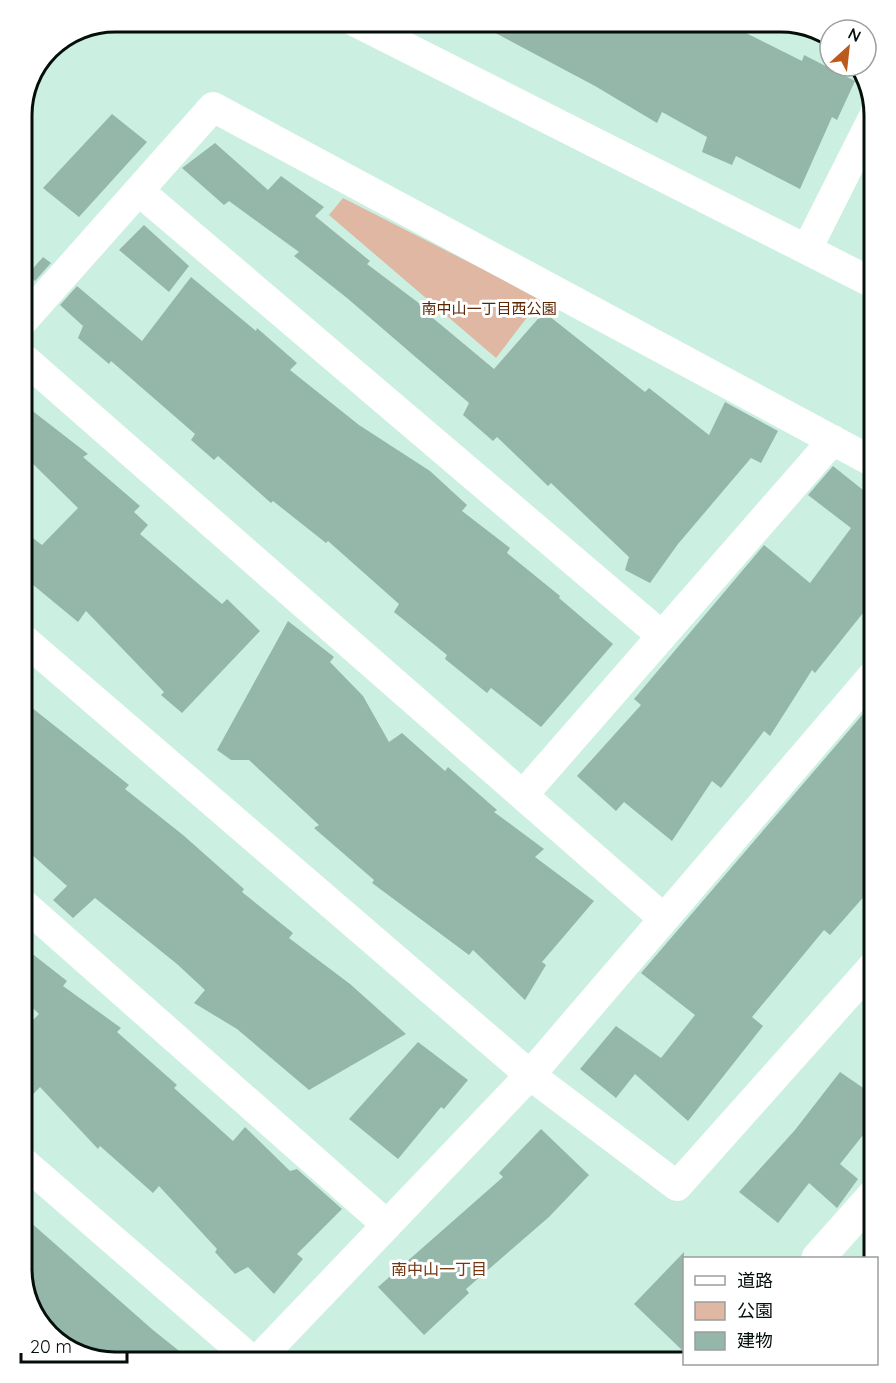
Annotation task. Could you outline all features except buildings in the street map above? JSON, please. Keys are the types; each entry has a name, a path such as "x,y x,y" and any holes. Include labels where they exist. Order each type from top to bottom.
{"street":[{"path":"375,31 864,278"},
{"path":"32,311 213,107 864,457"},
{"path":"807,249 864,136"},
{"path":"138,191 662,636"},
{"path":"32,365 663,918"},
{"path":"523,795 833,440"},
{"path":"32,646 530,1075 677,1186 864,976"},
{"path":"265,1351 530,1075 864,686"},
{"path":"31,911 387,1225"},
{"path":"31,1169 242,1351"},
{"path":"819,1257 864,1206"}],"green space":[{"name":"南中山一丁目西公園","path":"343,198 541,299 496,358 329,215"}],"district":[{"name":"南中山一丁目","path":"439,1269"}]}
